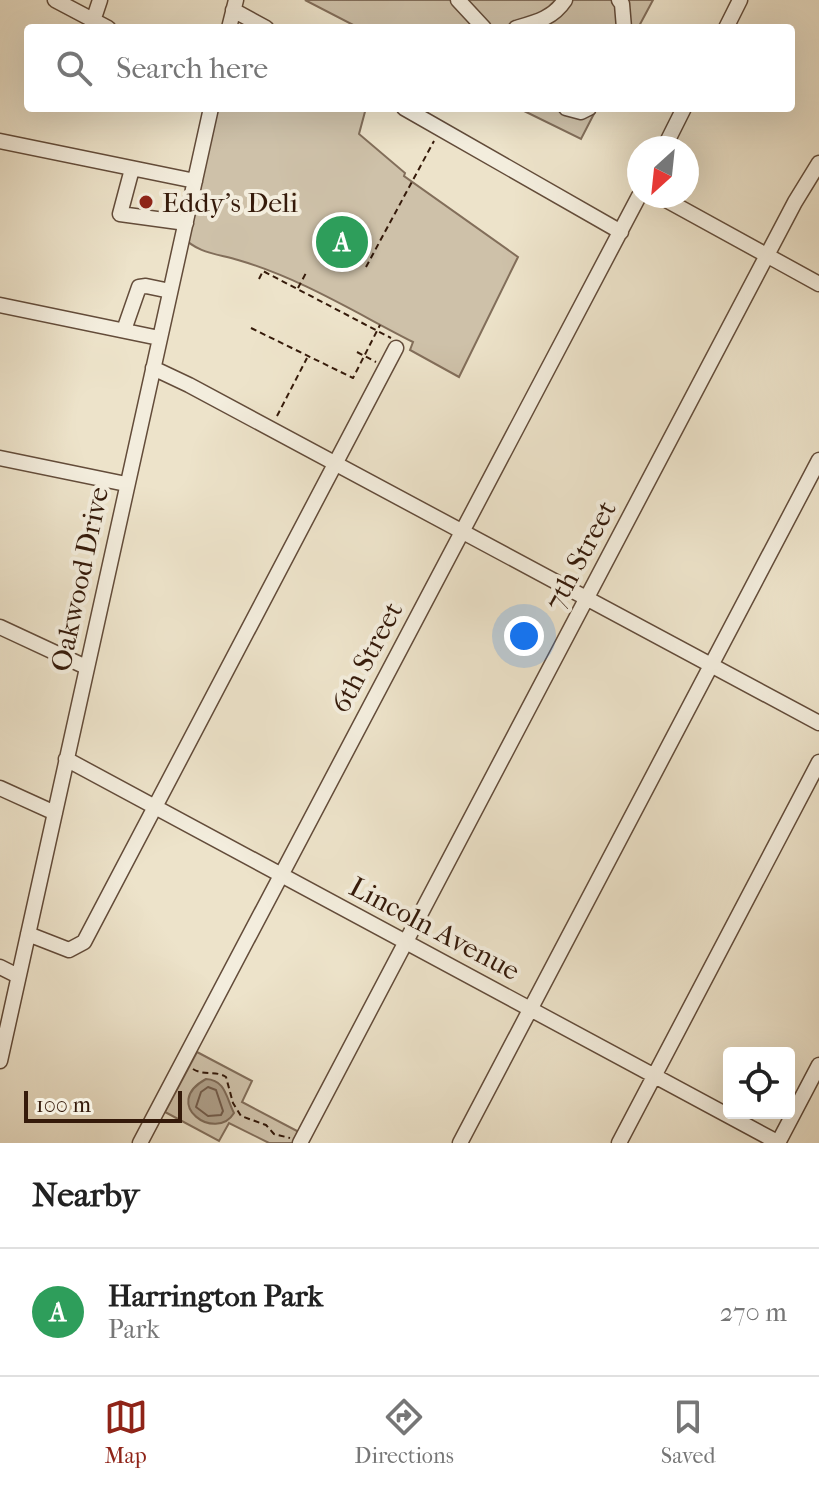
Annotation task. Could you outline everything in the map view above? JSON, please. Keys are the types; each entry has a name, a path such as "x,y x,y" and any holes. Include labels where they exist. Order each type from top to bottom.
{"street":[{"path":"55,0 99,24"},
{"path":"93,21 100,0"},
{"path":"458,0 484,24"},
{"path":"528,24 549,17 565,0"},
{"path":"619,0 624,24"},
{"path":"728,24 740,0"},
{"path":"234,5 260,24"},
{"name":"Oakwood Drive","path":"0,1061 210,112"},
{"path":"411,112 621,232"},
{"path":"670,136 682,112"},
{"path":"0,141 195,181"},
{"name":"7th Street","path":"295,1141 405,942 767,255 819,163"},
{"path":"132,169 120,214 186,223"},
{"name":"6th Street","path":"140,1143 633,208"},
{"path":"681,208 819,284"},
{"path":"124,330 139,287 170,291"},
{"path":"0,305 159,338"},
{"path":"28,934 69,950 84,942 335,463 393,343"},
{"path":"153,368 819,723"},
{"path":"0,458 126,484"},
{"path":"460,1143 819,460"},
{"path":"0,627 86,667"},
{"name":"Lincoln Avenue","path":"66,759 778,1143"},
{"path":"619,1143 819,762"},
{"path":"0,788 55,813"},
{"path":"0,967 18,976"},
{"path":"778,1143 819,1065"}],"path":[{"path":"366,267 440,129"},
{"path":"259,279 263,271 377,331 393,343"},
{"path":"297,289 307,271"},
{"path":"251,328 353,378 380,325"},
{"path":"357,352 377,363"},
{"path":"275,421 308,356"},
{"path":"192,1068 226,1077 233,1103 241,1116 266,1125 274,1134 295,1141"}],"shaded area":[{"path":"305,0 653,0 640,24 351,24"},
{"path":"210,112 365,112 359,134 405,173 404,176 518,257 459,377 410,350 413,342 327,297 283,276 201,250 183,237"},
{"path":"526,112 595,112 581,139"},
{"path":"197,1052 252,1081 242,1102 299,1132 293,1143 269,1143 229,1123 219,1141 165,1112"}],"water":[{"path":"206,1079 222,1086 234,1113 226,1121 216,1124 205,1122 190,1109 188,1099 193,1089"}],"place":[{"name":"Eddy's Deli","path":"146,202"},
{"name":"Harrington Park","path":"342,242"}]}
